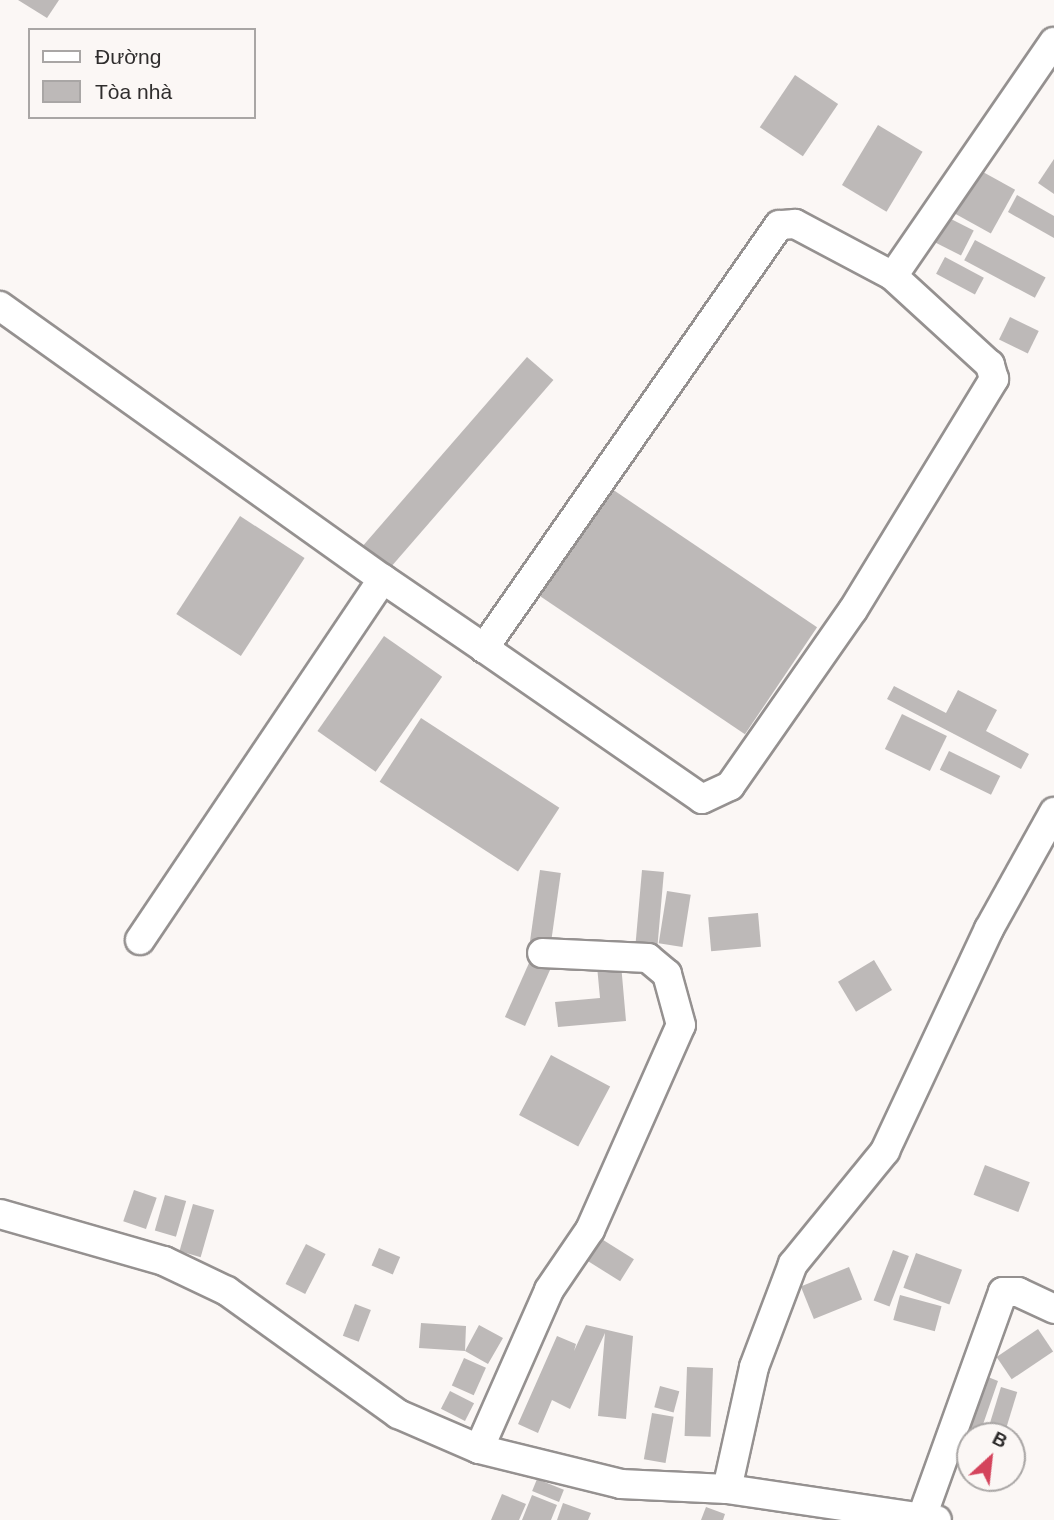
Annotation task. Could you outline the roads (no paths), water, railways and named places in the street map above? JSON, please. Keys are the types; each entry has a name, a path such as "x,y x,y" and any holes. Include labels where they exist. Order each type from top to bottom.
{"street":[{"path":"893,276 1054,42"},
{"path":"0,306 383,579 702,799 730,786 853,610 995,379 976,346 893,276 795,224 771,231 484,648"},
{"path":"140,940 383,579"},
{"path":"727,1489 754,1367 793,1264 885,1151 989,929 1054,812"},
{"path":"479,1449 549,1290 590,1230 681,1025 667,974 648,958 542,953"},
{"path":"0,1214 164,1261 227,1291 398,1414 479,1449 621,1484 727,1489 930,1517 1003,1293 1018,1292 1054,1309"}]}
